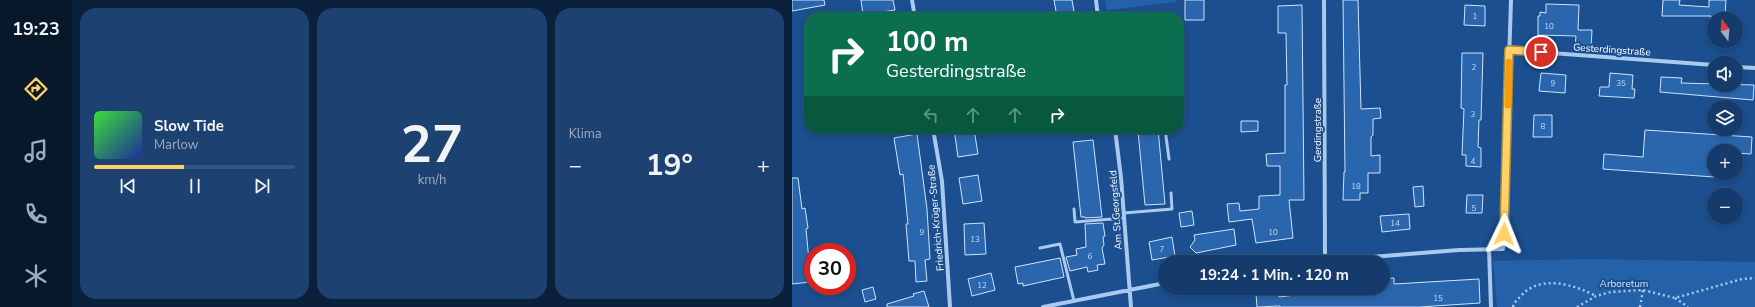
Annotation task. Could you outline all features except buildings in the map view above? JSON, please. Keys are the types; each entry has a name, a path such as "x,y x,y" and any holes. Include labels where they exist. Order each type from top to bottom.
{"street":[{"path":"912,0 914,12"},
{"path":"1096,0 1097,12"},
{"name":"Gerdingstraße","path":"1324,0 1325,255"},
{"path":"1390,255 1459,250 1503,249 1511,0"},
{"name":"Gesterdingstraße","path":"1509,50 1707,64"},
{"path":"1743,67 1755,68"},
{"name":"Friedrich-Krüger-Straße","path":"935,134 942,181 950,307"},
{"name":"Am St.Georgsfeld","path":"1116,134 1122,178 1131,307"},
{"path":"1489,249 1492,307"},
{"path":"1043,307 1158,284"}],"lane":[{"path":"1166,134 1169,159"},
{"path":"1074,209 1075,222 1172,209 1170,193"},
{"path":"1040,248 1060,244 1074,301"}],"path":[{"path":"1675,298 1742,279 1755,278"},
{"path":"1513,307 1513,304 1526,290 1540,284 1562,283 1581,288 1596,296"},
{"path":"1640,307 1643,290"},
{"path":"1577,307 1596,296 1619,291 1643,290 1675,298 1688,307"}],"green space":[{"path":"1105,0 1176,0 1176,2 1107,10"},
{"name":"Arboretum","path":"1592,259 1755,262 1755,307 1497,307 1493,261"}],"slow traffic":[{"path":"1508,105 1509,62"}],"route":[{"path":"1504,234 1509,50 1541,52"}]}
